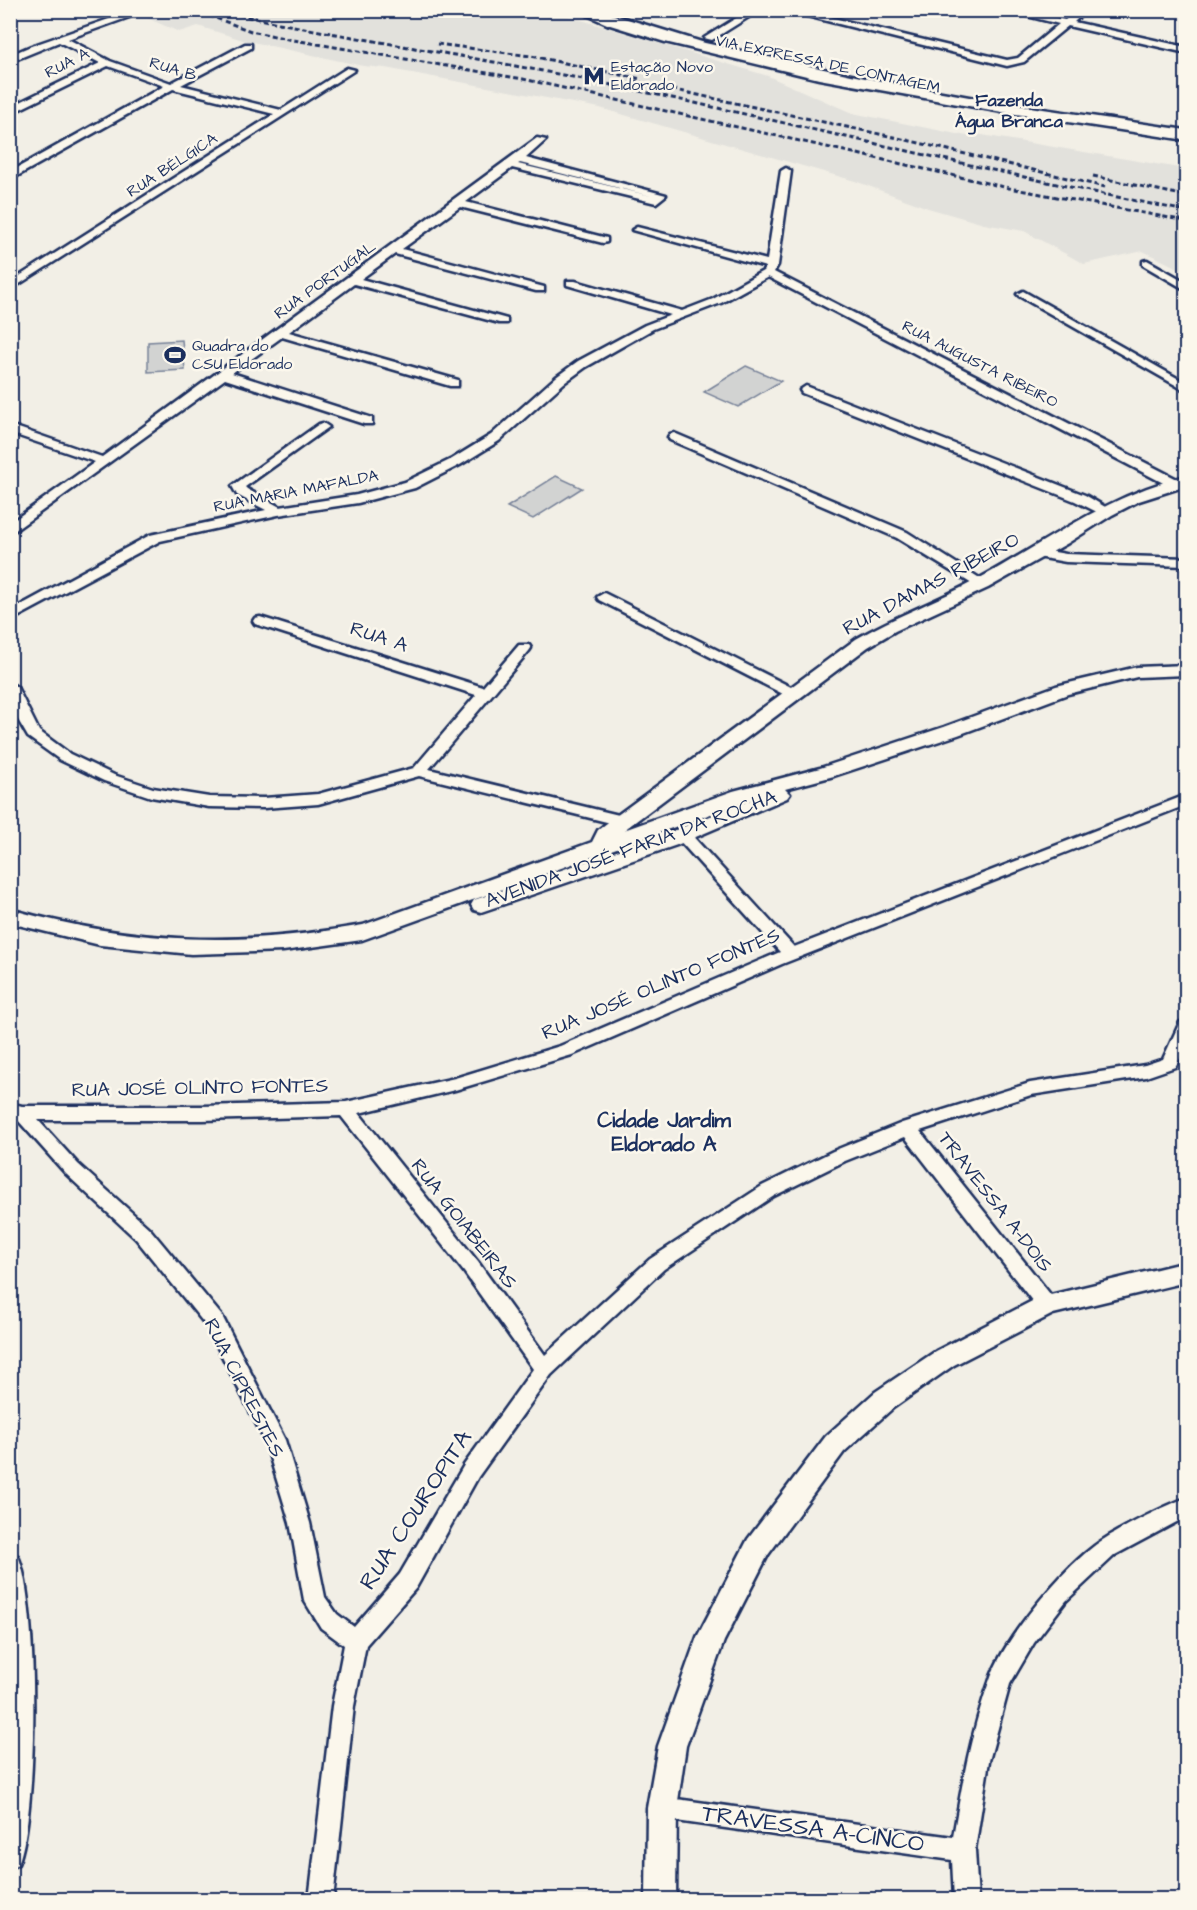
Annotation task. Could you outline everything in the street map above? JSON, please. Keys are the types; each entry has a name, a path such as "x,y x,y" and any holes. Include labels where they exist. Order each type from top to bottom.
{"highway":[{"name":"VIA EXPRESSA DE CONTAGEM","path":"583,10 627,27 745,58 917,94 1186,135"},
{"name":"VIA EXPRESSA DE CONTAGEM","path":"615,10 709,38 921,87 1186,126"}],"street":[{"path":"10,59 145,10"},
{"path":"709,38 756,10"},
{"path":"787,10 1007,63 1021,60 1083,10"},
{"path":"1007,10 1186,50"},
{"name":"RUA B","path":"60,39 106,63 172,86 282,113"},
{"path":"10,177 248,46"},
{"name":"RUA A","path":"10,111 106,63"},
{"name":"RUA BÉLGICA","path":"10,287 350,70"},
{"name":"RUA PORTUGAL","path":"10,530 542,140"},
{"path":"515,162 661,195 656,200 515,162"},
{"path":"770,269 786,171"},
{"path":"458,203 603,240"},
{"name":"RUA AUGUSTA RIBEIRO","path":"637,230 770,269 1181,482"},
{"path":"393,250 540,289"},
{"path":"1147,263 1186,286"},
{"name":"RUA MARIA MAFALDA","path":"10,617 154,538 278,511 358,499 410,484 447,467 495,438 560,380 582,364 649,327 717,300 770,269"},
{"path":"352,280 503,321"},
{"path":"571,283 681,314"},
{"path":"1023,294 1186,388"},
{"path":"280,333 454,383"},
{"path":"223,374 368,421"},
{"path":"806,390 1080,498 1106,511"},
{"path":"278,511 242,492 238,486 322,427"},
{"path":"10,429 103,461"},
{"path":"674,436 902,535 982,584"},
{"name":"RUA DAMAS RIBEIRO","path":"553,880 596,859 601,853 605,835 792,693 862,643 889,627 982,584 1106,511 1133,498 1181,482"},
{"path":"1037,553 1066,558 1186,562"},
{"path":"604,597 792,693"},
{"name":"RUA A","path":"260,621 485,693"},
{"path":"419,771 524,648"},
{"name":"AVENIDA JOSÉ FARIA DA ROCHA","path":"362,933 740,795 827,772 951,731 1062,690 1137,672 1186,670"},
{"path":"10,687 33,734 64,757 109,778 151,792 209,802 264,803 318,799 419,771 623,821"},
{"name":"AVENIDA JOSÉ FARIA DA ROCHA","path":"10,916 37,925 94,938 150,946 211,948 296,943 362,933 479,906 742,811 827,772"},
{"path":"740,795 683,826 682,834 791,954"},
{"name":"RUA JOSÉ OLINTO FONTES","path":"16,1111 203,1113 346,1108 455,1084 566,1051 791,954 1186,800"},
{"path":"544,1369 657,1264 768,1191 839,1156 908,1128 1030,1089 1146,1071 1169,1063 1180,1044 1186,1026"},
{"name":"RUA GOIABEIRAS","path":"346,1108 471,1267 544,1369"},
{"name":"RUA CIPRESTES","path":"16,1111 72,1169 143,1234 215,1322 275,1440 300,1523 315,1600 329,1621 356,1641"},
{"name":"TRAVESSA A-DOIS","path":"908,1128 1047,1305"},
{"path":"661,1899 662,1808 672,1746 711,1637 758,1547 835,1444 884,1400 945,1358 1047,1305 1186,1272"},
{"name":"RUA COUROPITA","path":"321,1899 341,1718 356,1641 408,1581 471,1471 544,1369"},
{"path":"966,1899 963,1850 978,1761 1000,1681 1026,1636 1058,1594 1108,1548 1186,1507"},
{"path":"10,1563 18,1600 22,1705 18,1818 10,1856"},
{"name":"TRAVESSA A-CINCO","path":"662,1808 963,1850"}],"shaded area":[{"path":"146,10 551,11 768,76 852,113 972,137 976,134 1186,169 1186,272 1143,251 1084,264 1024,231 984,224 928,208 855,181 600,108 385,68 363,66 243,40 198,26 179,32 138,14"},
{"path":"182,340 185,370 148,372 148,342"},
{"path":"746,366 781,381 738,407 704,392"},
{"path":"556,476 582,488 533,519 507,507"}],"railway":[{"path":"194,10 251,31 288,39 523,79 1009,188 1186,221"},
{"path":"231,13 602,83 1186,211"},
{"path":"437,44 531,56 641,79"},
{"path":"633,81 898,138 1105,187"},
{"path":"1093,176 1186,196"}],"place":[{"name":"Estação Novo Eldorado","path":"594,76"},
{"name":"Quadra do CSU Eldorado","path":"175,355"}],"district":[{"name":"Fazenda Água Branca","path":"1009,110"},
{"name":"Cidade Jardim Eldorado A","path":"664,1132"}]}
